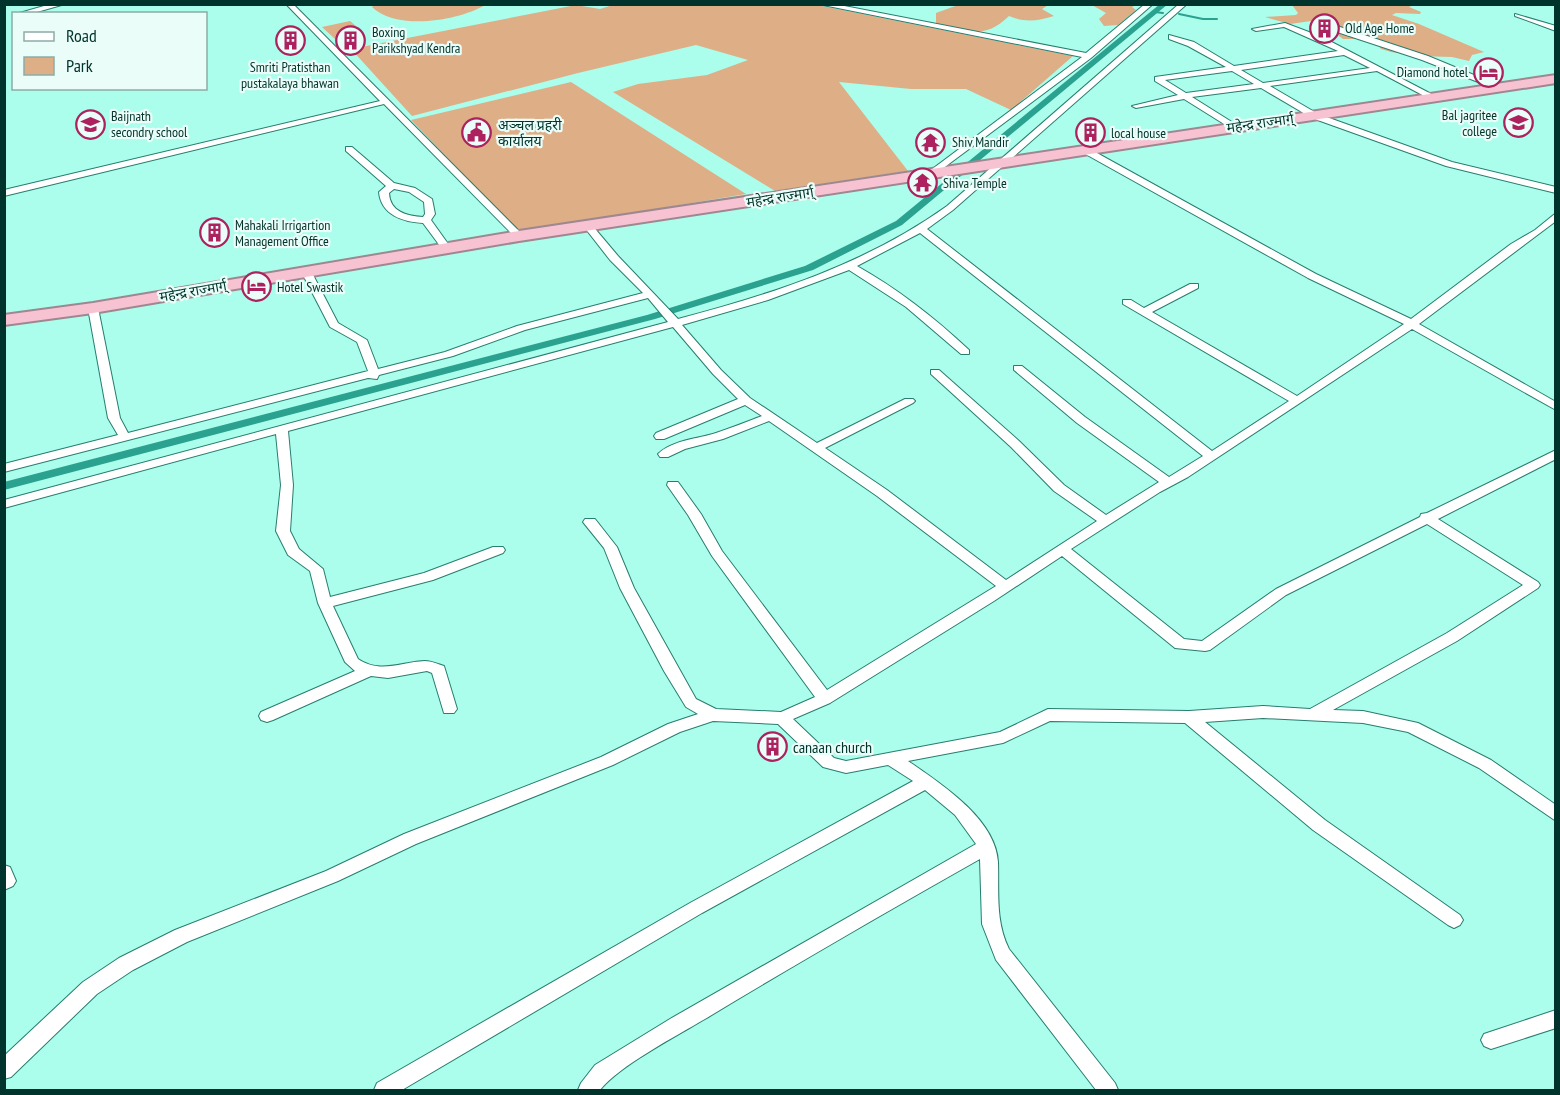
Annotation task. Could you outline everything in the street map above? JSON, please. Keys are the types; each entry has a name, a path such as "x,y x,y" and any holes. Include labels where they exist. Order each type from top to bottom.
{"highway":[{"name":"महेन्द्र राज्मार्ग्","path":"4,320 93,308 519,236 996,165 1233,126 1315,116 1556,79"}],"street":[{"path":"289,4 519,236"},
{"path":"821,4 1088,56"},
{"path":"936,174 1088,56 1150,4"},
{"path":"4,504 536,362 670,320 736,306 783,292 848,265 922,230 1185,4"},
{"path":"28,12 58,5"},
{"path":"1517,15 1556,29"},
{"path":"1321,19 1337,29 1425,58 1499,87"},
{"path":"1256,29 1285,25 1319,39 1433,97"},
{"path":"1172,37 1191,44 1315,116 1449,165 1556,190"},
{"path":"1233,126 1158,79 1343,53"},
{"path":"1136,106 1185,96 1377,69"},
{"path":"4,193 384,102"},
{"path":"349,149 392,186"},
{"path":"1083,149 1312,276 1412,324 1556,407"},
{"path":"392,186 402,186 420,193 429,201 430,214 426,220 414,220 390,209 383,199 384,192 392,186"},
{"path":"4,1070 90,988 126,964 181,936 332,876 410,839 607,761 674,728 713,714 782,718 825,699 1297,401 1412,324 1514,246 1538,232 1556,216"},
{"path":"426,220 446,248"},
{"path":"588,226 614,258 659,304 670,320 746,400 882,493 1005,586"},
{"path":"922,230 1068,342 1131,395 1210,454"},
{"path":"848,265 866,274 943,331 964,352"},
{"path":"306,271 334,325 362,340 373,375"},
{"path":"1144,312 1194,286"},
{"path":"4,468 373,375 449,354 520,328 650,294"},
{"path":"1127,302 1297,401"},
{"path":"93,308 114,418 124,436"},
{"path":"1018,368 1082,420 1167,482"},
{"path":"935,372 1015,444 1059,488 1106,521"},
{"path":"660,436 746,400"},
{"path":"816,448 909,401"},
{"path":"664,454 681,446 719,436 770,417"},
{"path":"282,430 287,485 283,531 293,552 316,569 326,603 352,662 358,668 379,674 427,666 434,667 439,670 449,709"},
{"path":"1062,549 1180,644 1205,646 1281,592 1353,558 1426,517 1556,454"},
{"path":"673,485 694,514 717,553 825,699"},
{"path":"1311,715 1511,601 1533,585 1426,517"},
{"path":"590,522 610,547 627,588 691,703 713,714"},
{"path":"326,603 428,576 498,550"},
{"path":"267,716 369,671"},
{"path":"782,718 829,763 846,767 1003,737 1048,716 1189,717 1263,712 1363,717 1412,727 1485,764 1556,814"},
{"path":"1189,717 1319,825 1454,920"},
{"path":"890,758 926,782 968,820 982,838 988,853 991,927 997,947 1009,966 1108,1090"},
{"path":"384,1090 696,908 926,782"},
{"path":"588,1090 602,1072 677,1025 986,847"},
{"path":"4,872 7,881 4,883"},
{"path":"1491,1040 1556,1019"}],"green space":[{"path":"485,4 473,11 427,21 396,19 372,7 374,5"},
{"path":"616,4 812,4 1073,56 1011,110 966,89 911,89 839,82 908,171 775,191 613,92 638,84 707,75 748,60 696,45 412,116 351,49 576,5 600,9"},
{"path":"1050,4 1042,9 1054,16 1021,20 1009,16 1000,24 983,31 966,31 936,25 936,13 958,5"},
{"path":"1092,5 1136,5 1132,7 1136,10 1118,25 1104,26 1099,19 1106,13"},
{"path":"1292,5 1414,5 1409,7 1421,12 1420,14 1396,13 1392,15 1484,52 1472,55 1469,61 1452,57 1391,52 1381,49 1376,43 1360,39 1343,39 1318,20 1290,24 1265,17 1296,15 1298,13"},
{"path":"350,21 364,33 335,39 322,27"},
{"path":"571,82 746,194 518,232 411,120"}],"waterway":[{"path":"4,486 651,317 809,268 899,223 1165,4"},
{"path":"1155,12 1163,13"},
{"path":"1179,14 1203,19 1217,19"}],"place":[{"name":"Old Age Home","path":"1324,28"},
{"name":"Smriti Pratisthan pustakalaya bhawan","path":"290,40"},
{"name":"Boxing Parikshyad Kendra","path":"351,40"},
{"name":"Diamond hotel","path":"1489,72"},
{"name":"Bal jagritee college","path":"1518,123"},
{"name":"Baijnath secondry school","path":"90,124"},
{"name":"अञ्चल प्रहरी कार्यालय","path":"477,133"},
{"name":"local house","path":"1090,133"},
{"name":"Shiv Mandir","path":"931,142"},
{"name":"Shiva Temple","path":"922,183"},
{"name":"Mahakali Irrigartion Management Office","path":"214,233"},
{"name":"Hotel Swastik","path":"256,287"},
{"name":"canaan church","path":"772,747"}]}
